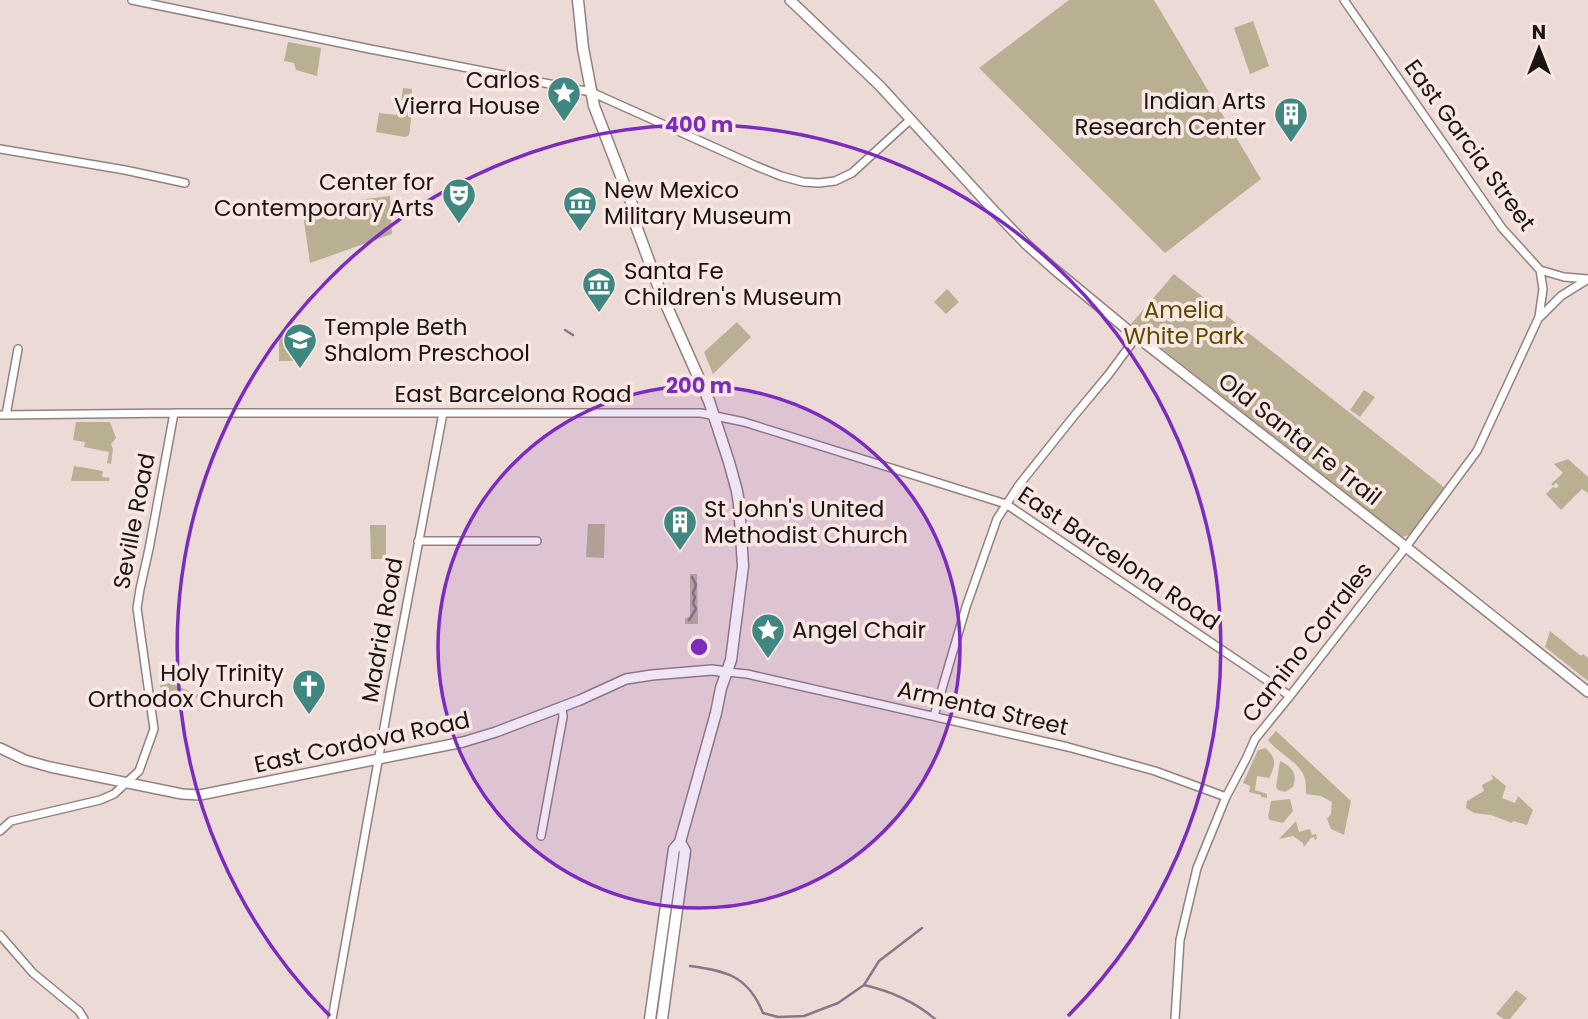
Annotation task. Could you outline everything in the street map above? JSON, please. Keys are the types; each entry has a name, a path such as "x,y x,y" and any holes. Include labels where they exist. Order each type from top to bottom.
{"main road":[{"path":"578,0 580,29 594,106 633,207 635,223 671,318 709,401 729,461 739,504 743,566 731,660 680,842 674,849 650,1019"},
{"path":"662,1019 685,851 680,842"}],"street":[{"path":"132,0 590,92 756,166 803,182 835,181 852,173 911,119"},
{"name":"Old Santa Fe Trail","path":"790,0 875,81 996,214 1088,298 1588,692"},
{"name":"East Garcia Street","path":"1343,0 1502,228 1540,270"},
{"path":"0,149 185,183"},
{"path":"1540,270 1564,277 1588,279"},
{"name":"Camino Corrales","path":"1175,1019 1180,940 1197,868 1226,797 1255,739 1406,547 1477,451 1539,317 1543,289 1540,270"},
{"name":"Camino Corrales","path":"1539,317 1561,296 1588,279"},
{"path":"934,716 966,607 997,519 1073,416 1137,336"},
{"path":"3,415 18,349"},
{"name":"Seville Road","path":"0,831 11,821 100,800 114,794 139,771 154,729 137,608 174,413"},
{"name":"Madrid Road","path":"332,1019 391,683 443,413"},
{"name":"East Barcelona Road","path":"3,415 701,413 744,422 1006,504 1290,696"},
{"path":"418,541 537,541"},
{"name":"East Cordova Road","path":"0,748 25,760 50,767 181,794 200,795 463,742 580,700 626,679 712,670 727,671"},
{"name":"Armenta Street","path":"727,671 1046,741 1162,773 1226,797"},
{"path":"541,836 563,717 562,706"},
{"path":"0,935 33,973 79,1011 84,1019"}],"green space":[{"path":"1069,0 1154,0 1261,179 1165,253 979,68"},
{"path":"1253,21 1269,66 1250,74 1234,28"},
{"path":"288,42 321,48 317,76 296,70 294,63 284,61"},
{"path":"403,88 412,89 409,135 405,137 376,132 379,113 396,115 400,110"},
{"path":"390,196 392,234 310,263 302,207"},
{"name":"Amelia White Park","path":"1174,274 1445,488 1410,535 1401,537 1131,324"},
{"path":"947,289 959,302 946,314 934,302"},
{"path":"737,322 751,337 713,374 704,352"},
{"path":"279,336 300,336 300,361 279,361"},
{"path":"1364,390 1375,397 1360,417 1350,410"},
{"path":"76,422 110,422 116,438 111,444 111,464 107,463 109,452 84,447 85,442 73,440"},
{"path":"1568,459 1588,477 1588,493 1582,489 1561,510 1546,494 1553,487 1559,486 1556,483 1553,486 1551,484 1563,473 1554,464"},
{"path":"74,466 103,471 102,477 110,478 109,481 71,481"},
{"path":"588,524 605,524 604,558 586,557"},
{"path":"370,525 386,525 386,559 371,559"},
{"path":"690,574 697,574 698,624 685,624 685,618 690,617"},
{"path":"1550,631 1581,656 1583,654 1588,658 1588,681 1545,647"},
{"path":"170,683 196,694 261,694 261,697 163,698 160,685"},
{"path":"1276,731 1351,801 1344,835 1331,829 1327,819 1331,814 1332,802 1321,796 1306,794 1301,771 1268,740"},
{"path":"1265,748 1272,755 1274,765 1269,778 1257,776 1255,790 1267,794 1267,798 1249,792 1250,786 1243,783 1258,750"},
{"path":"1280,761 1291,768 1294,774 1293,787 1285,792 1276,787"},
{"path":"1491,774 1506,786 1502,798 1515,803 1518,796 1533,810 1527,825 1474,813 1466,808 1467,801 1484,791 1482,785 1493,779"},
{"path":"1290,799 1293,811 1283,823 1270,820 1268,817 1271,801"},
{"path":"1296,821 1299,832 1310,829 1317,839 1311,838 1304,847 1303,843 1293,836 1279,839"},
{"path":"1516,990 1527,998 1510,1019 1504,1019 1496,1014"}],"waterway":[{"path":"565,330 573,335"},
{"path":"689,620 696,609 693,603 696,585 692,577"},
{"path":"690,966 725,973 743,983 763,1013 778,1017 804,1016 838,1003 864,985 879,961 922,928"},
{"path":"864,985 901,998 935,1019"}],"place":[{"name":"Carlos Vierra House","path":"564,123"},
{"name":"Indian Arts Research Center","path":"1291,144"},
{"name":"Center for Contemporary Arts","path":"459,225"},
{"name":"New Mexico Military Museum","path":"580,233"},
{"name":"Santa Fe Children's Museum","path":"599,314"},
{"name":"Temple Beth Shalom Preschool","path":"300,370"},
{"name":"St John's United Methodist Church","path":"680,552"},
{"name":"Angel Chair","path":"768,660"},
{"name":"Holy Trinity Orthodox Church","path":"309,716"}]}
